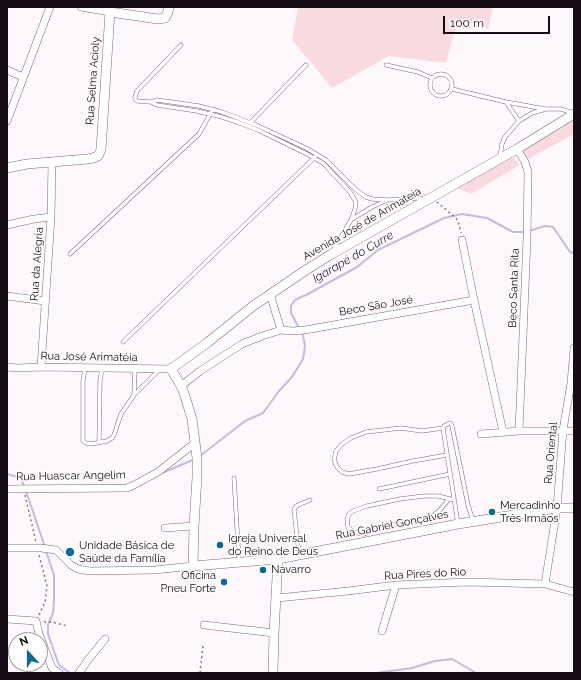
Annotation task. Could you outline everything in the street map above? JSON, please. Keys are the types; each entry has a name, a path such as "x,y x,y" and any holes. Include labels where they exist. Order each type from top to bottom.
{"street":[{"path":"7,122 50,7"},
{"path":"81,7 110,10 158,19 165,18 168,12 168,7"},
{"name":"Rua Selma Acioly","path":"52,162 93,158 98,156 100,152 110,10"},
{"path":"7,70 24,77"},
{"name":"Avenida José de Arimateia","path":"171,369 207,343 253,306 306,270 500,159 574,114"},
{"name":"Beco Santa Rita","path":"517,149 526,162 528,172 527,239 519,431"},
{"path":"7,168 27,164 52,162"},
{"name":"Rua da Alegria","path":"42,367 51,217 52,162"},
{"path":"7,225 51,217"},
{"path":"462,240 503,432"},
{"path":"270,294 281,330"},
{"path":"7,296 45,301"},
{"name":"Beco São José","path":"181,386 200,371 242,344 281,330 305,330 474,300"},
{"name":"Rua Oriental","path":"545,584 557,508 563,430 572,383 574,348"},
{"name":"Rua José Arimatéia","path":"7,367 171,369"},
{"path":"171,369 184,393 192,419 197,458 193,566"},
{"path":"481,434 519,431 574,431"},
{"name":"Rua Huascar Angelim","path":"7,489 127,488 158,472 195,443"},
{"name":"Rua Gabriel Gonçalves","path":"7,548 41,548 56,550 67,562 78,569 90,571 154,570 278,559 458,524 557,508 574,508"},
{"path":"165,528 194,526"},
{"path":"273,673 278,559"},
{"name":"Rua Pires do Río","path":"277,598 348,592 396,585 467,582 545,584 574,592"},
{"path":"382,631 396,585"},
{"path":"7,618 36,621 50,671 58,673"},
{"path":"204,625 274,633"},
{"path":"79,673 105,639"}],"lane":[{"path":"181,45 135,94 135,100 211,114 249,124"},
{"path":"249,124 306,65"},
{"path":"386,66 418,72 432,78"},
{"path":"440,74 445,74 448,76 452,84 450,93 442,96 433,94 429,86 432,78 440,74"},
{"path":"452,89 506,102 546,109 561,109 574,114"},
{"path":"151,102 157,100 197,106 213,109 239,118 258,130 326,160 351,185 364,196 372,199 388,200 432,198"},
{"path":"506,102 519,120"},
{"path":"70,254 199,134 213,109"},
{"path":"500,159 502,144 505,137 519,120 532,113 546,109"},
{"path":"316,156 350,192 356,205 351,220 330,255"},
{"path":"123,342 316,156"},
{"path":"351,220 372,206 388,200"},
{"path":"85,368 83,382 84,441 91,444 108,441 112,438 122,411 134,395 161,369"},
{"path":"99,442 100,381 102,368"},
{"path":"134,395 135,369"},
{"path":"447,455 348,474 342,472 337,467 334,460 336,451 342,444 351,438 366,432 401,428 422,431 443,428 444,426 450,424 452,426 468,505 473,522"},
{"path":"443,428 458,524"},
{"path":"379,489 450,474"},
{"path":"234,478 239,562"},
{"path":"449,499 434,515 420,519 363,534 353,532 348,527 347,518 349,514 367,506 424,496 438,496 454,500"},
{"path":"299,554 294,510 296,506 310,500"}],"path":[{"path":"432,198 456,218 460,227 462,240"},
{"path":"52,622 68,626"},
{"path":"200,673 203,646"}],"shaded area":[{"path":"298,7 493,7 488,29 458,19 446,63 389,56 332,88 292,40"},
{"path":"574,116 574,134 527,160 520,149"},
{"path":"510,157 514,158 520,165 471,194 457,188"}],"waterway":[{"name":"Igarapé do Curre","path":"299,328 291,313 291,306 295,300 357,267 378,250 444,218 462,214 487,218 513,232 525,232"},
{"name":"Igarapé do Curre","path":"529,231 545,226 553,227 570,252 574,253"},
{"name":"Igarapé do Curre","path":"200,456 245,421 263,413 279,391 292,377 303,359 305,346 301,332"},
{"name":"Igarapé do Curre","path":"162,473 195,459"},
{"path":"7,474 21,478 24,486"},
{"path":"26,491 45,547"},
{"path":"46,551 54,575 53,613 48,625 48,634 59,665 70,673"},
{"path":"376,673 412,668 435,661 452,659 476,673"}],"place":[{"name":"Mercadinho Três Irmãos","path":"492,512"},
{"name":"Igreja Universal do Reino de Deus","path":"220,545"},
{"name":"Unidade Básica de Saúde da Família","path":"70,552"},
{"name":"Navarro","path":"263,570"},
{"name":"Oficina Pneu Forte","path":"224,582"}]}
